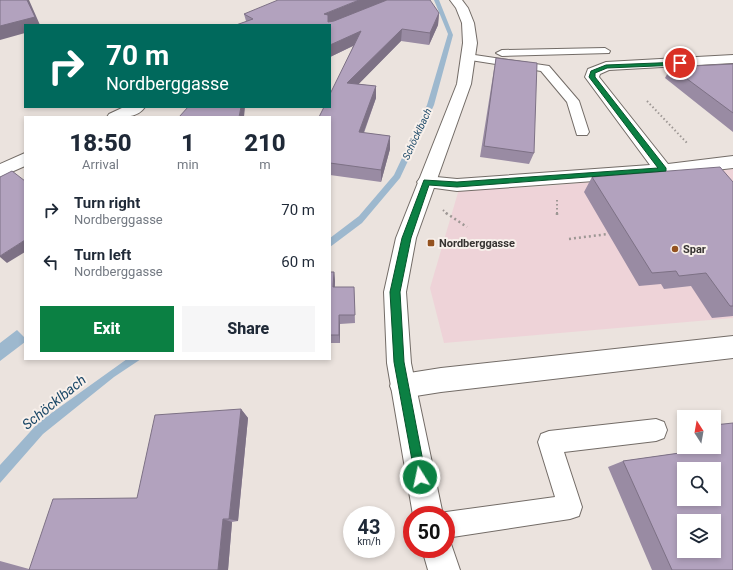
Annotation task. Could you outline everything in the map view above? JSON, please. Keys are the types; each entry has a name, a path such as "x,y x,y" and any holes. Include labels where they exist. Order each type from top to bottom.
{"street":[{"path":"426,506 399,362 395,292 406,238 464,84 470,43 468,23 462,8 456,0"},
{"path":"663,170 592,77 593,72 606,66 733,59"},
{"path":"117,116 135,108"},
{"path":"0,171 24,159"},
{"path":"426,182 457,185 663,170 733,162"},
{"path":"403,386 733,347"},
{"path":"441,558 444,570"}],"lane":[{"path":"469,55 605,51"},
{"path":"469,55 545,68 573,101 582,132"},
{"path":"455,525 570,507 549,442 656,430"}],"path":[{"path":"648,101 706,165"},
{"path":"442,208 450,217 467,227"},
{"path":"569,239 608,234"}],"shaded area":[{"path":"733,169 733,318 444,343 430,288 459,189 536,187"}],"water":[{"name":"Schöcklbach","path":"434,0 439,0 453,35 434,105 400,178 362,223 331,246 331,237 359,216 394,175 427,105 448,34"},
{"path":"17,330 24,337 24,343 0,361 0,343"},
{"name":"Schöcklbach","path":"126,360 140,360 114,377 43,434 0,483 0,465 39,422"}],"building":[{"path":"0,0 27,0 35,17 0,26"},
{"path":"278,0 359,0 324,14 328,15 328,22 387,0 430,0 439,13 430,33 402,29 347,83 376,86 359,132 390,136 381,170 331,163 331,116 320,116 324,108 331,108 331,92 361,31 331,45 331,24 239,24 253,19 244,14"},
{"path":"496,58 537,63 534,153 484,146"},
{"path":"733,64 733,113 671,67"},
{"path":"187,108 241,108 239,116 180,116"},
{"name":"Spar","path":"720,167 733,182 733,306 730,306 706,273 679,276 676,271 652,273 592,177"},
{"path":"12,171 24,180 24,241 0,256 0,177"},
{"path":"331,272 334,272 333,287 354,287 355,315 339,315 339,335 331,335"},
{"path":"241,409 229,519 223,519 218,570 29,570 53,499 137,498 155,415"},
{"path":"733,423 733,570 672,570 623,461 677,453 721,454 721,424"}],"place":[{"name":"Nordberggasse","path":"431,243"},
{"name":"Spar","path":"675,249"}],"route":[{"path":"420,477 399,362 395,292 406,238 418,208 426,182 457,185 663,170 592,77 593,72 606,66 680,63"}]}
